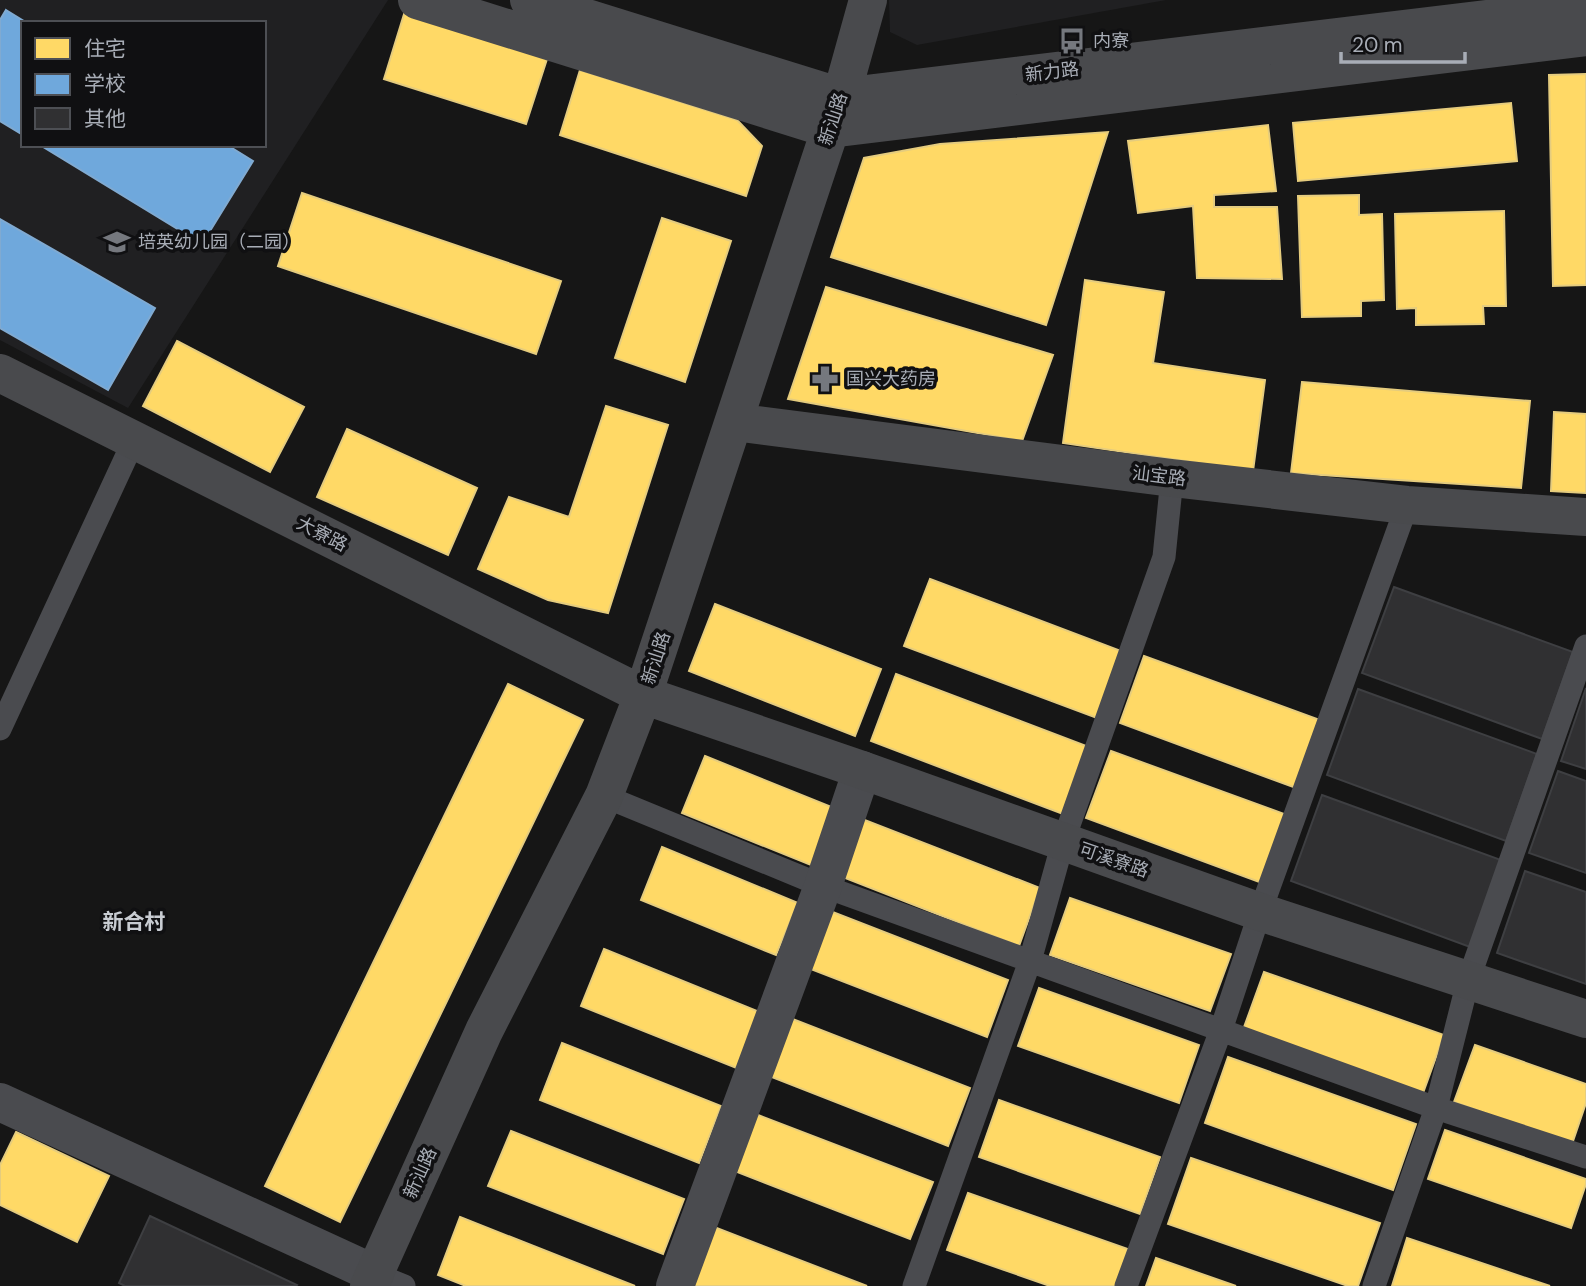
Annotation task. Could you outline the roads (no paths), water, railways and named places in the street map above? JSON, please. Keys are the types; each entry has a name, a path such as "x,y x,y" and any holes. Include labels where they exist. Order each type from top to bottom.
{"street":[{"path":"418,0 836,113 1586,37"},
{"name":"新力路","path":"530,0 571,6 836,113 1586,7"},
{"name":"新汕路","path":"382,1282 484,1031 604,796 643,695 836,113 868,0"},
{"name":"大寮路","path":"0,373 643,695"},
{"name":"汕宝路","path":"734,422 1407,505 1586,517"},
{"name":"可溪寮路","path":"643,695 1260,912 1586,1019"},
{"path":"675,1286 823,886 862,770"},
{"path":"0,1102 382,1282"}],"lane":[{"path":"0,729 134,440"},
{"path":"914,1286 1030,961 1063,842 1164,557 1172,478"},
{"path":"1126,1286 1221,1030 1260,912 1407,505"},
{"path":"1374,1286 1436,1108 1468,981 1586,646"},
{"path":"604,796 823,886 1436,1108 1586,1157"}],"place":[{"name":"内寮","path":"1072,41"},
{"name":"培英幼儿园（二园）","path":"117,242"},
{"name":"国兴大药房","path":"825,379"}],"district":[{"name":"新合村","path":"134,922"}]}
